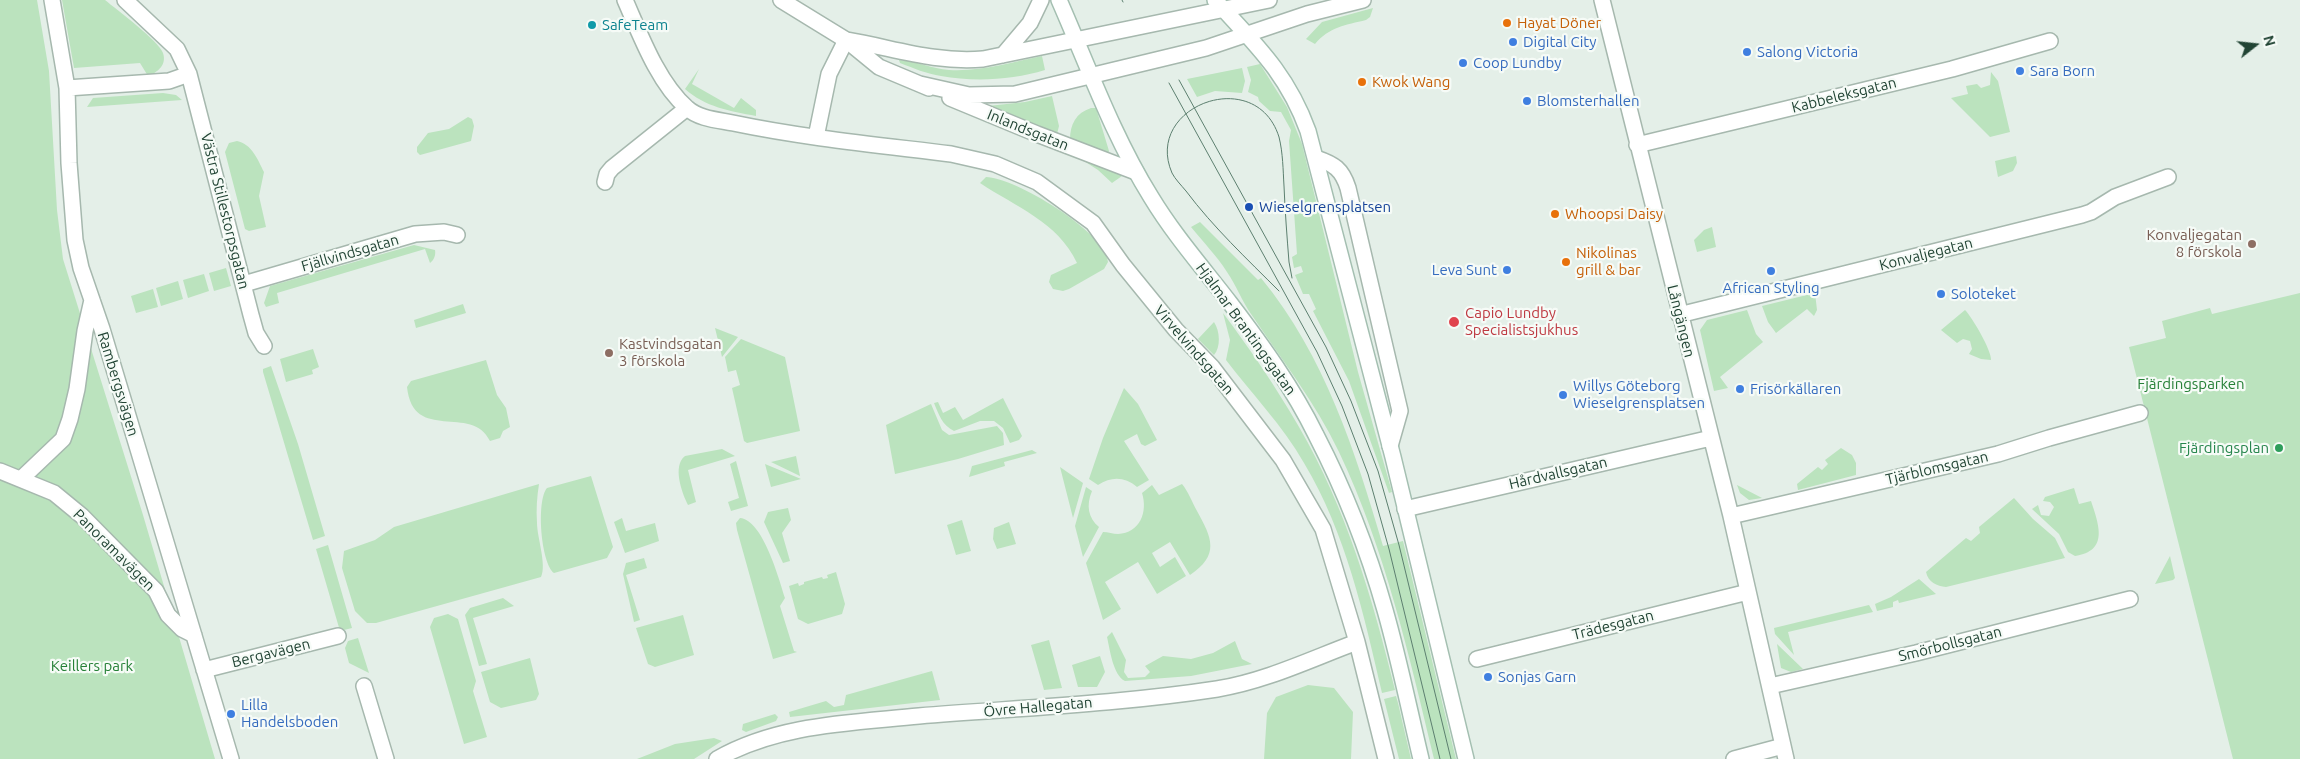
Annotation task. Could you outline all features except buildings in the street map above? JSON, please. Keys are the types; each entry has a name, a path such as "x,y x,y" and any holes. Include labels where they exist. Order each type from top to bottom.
{"street":[{"name":"Rambergsvägen","path":"52,0 67,88 68,163 75,240 81,268 231,759"},
{"name":"Västra Stillestorpsgatan","path":"125,0 177,49 189,74 256,333 264,346"},
{"name":"Virvelvindsgatan","path":"625,0 664,79 687,108 698,116 764,130 951,154 995,164 1037,182 1093,223 1123,265 1176,330 1212,367 1283,460 1323,529 1357,642 1386,759"},
{"name":"Inlandsgatan","path":"781,0 846,40 879,67 1037,134 1136,172"},
{"path":"1003,55 1030,23 1041,0"},
{"name":"Hjalmar Brantingsgatan","path":"1059,0 1136,172 1171,227 1257,339 1316,434 1356,523 1370,561 1386,612 1422,759"},
{"path":"1077,40 1219,5 1269,0"},
{"path":"1093,76 1206,48 1307,14 1363,0"},
{"name":"Långängen","path":"1602,0 1679,315 1731,516 1785,753"},
{"path":"1219,5 1276,69 1295,98 1316,158 1359,332 1390,446 1466,759"},
{"path":"816,136 829,74 846,40"},
{"name":"Inlandsgatan","path":"846,40 882,46 935,59 962,61 1077,40"},
{"name":"Kabbeleksgatan","path":"1637,145 1952,69 2050,41"},
{"path":"67,88 169,80 189,74"},
{"name":"Inlandsgatan","path":"920,84 969,95 1000,96 1093,76"},
{"path":"605,182 607,174 612,168 687,108"},
{"path":"1316,158 1334,164 1346,179 1400,411 1390,446"},
{"name":"Konvaljegatan","path":"1679,315 2082,215 2091,212 2115,197 2168,178"},
{"name":"Fjällvindsgatan","path":"244,284 415,234 444,232 457,236"},
{"path":"22,478 63,439 77,389 85,331 92,300"},
{"path":"1359,332 1379,352 1390,370"},
{"name":"Tjärblomsgatan","path":"1731,516 1998,454 2140,413"},
{"name":"Hårdvallsgatan","path":"1405,509 1711,438"},
{"name":"Panoramavägen","path":"0,471 22,478 54,493 82,516 156,591 168,615 182,629 194,636"},
{"name":"Trädesgatan","path":"1477,659 1748,592"},
{"name":"Smörbollsgatan","path":"1770,686 1926,650 2130,599"},
{"name":"Bergavägen","path":"204,670 338,636"},
{"name":"Övre Hallegatan","path":"717,759 740,748 799,729 923,716 1091,703 1216,689 1268,677 1357,642"},
{"path":"364,686 386,759"},
{"path":"1734,759 1785,753"}],"green space":[{"name":"Keillers park","path":"0,0 37,0 49,71 57,210 63,259 143,515 215,759 0,759"},
{"path":"62,0 105,0 160,48 164,57 161,68 148,76 140,63 74,68"},
{"path":"1373,8 1370,17 1366,20 1332,30 1315,44 1306,39 1322,22"},
{"path":"1042,56 1045,70 1020,76 993,79 954,78 931,74 900,63 899,60 949,70 972,70"},
{"path":"1260,64 1287,107 1302,144 1358,372 1392,492 1389,493 1349,381 1313,311 1316,309 1309,294 1303,294 1295,275 1303,272 1301,266 1294,268 1292,257 1297,254 1289,141 1291,130 1281,112 1270,111 1259,101 1258,97 1248,92 1251,80 1247,67"},
{"path":"1242,68 1245,81 1242,93 1215,91 1197,97 1187,79"},
{"path":"699,69 692,84 734,108 741,98 756,110 756,116 709,104 685,89"},
{"path":"1991,72 1998,81 2010,132 1990,137 1951,98 1968,94 1966,86 1977,84 1981,88 1990,85"},
{"path":"163,93 176,95 182,100 87,107 93,98"},
{"path":"1052,96 1059,126 1057,134 988,106 1025,102"},
{"path":"1091,108 1096,108 1109,151 1108,154 1070,140 1071,129 1075,120 1081,113"},
{"path":"468,117 472,119 474,126 471,141 420,155 417,152 417,147 428,133 449,129"},
{"path":"237,141 251,149 264,172 259,196 266,227 249,231 245,229 225,152 229,143"},
{"path":"1073,154 1120,173 1122,176 1112,183 1098,170"},
{"path":"2016,156 2017,163 2013,171 1998,177 1995,161"},
{"path":"986,177 999,179 1017,186 1057,208 1076,222 1092,236 1103,250 1108,262 1104,269 1069,289 1063,291 1053,289 1049,282 1051,275 1077,263 1069,249 1059,237 1035,217 980,183"},
{"path":"1200,222 1258,280 1261,278 1303,339 1336,406 1361,475 1383,546 1403,541 1456,759 1434,759 1405,642 1383,564 1370,526 1339,452 1309,398 1248,309 1227,272 1191,227"},
{"path":"1712,227 1716,247 1697,252 1694,240 1704,230"},
{"path":"414,245 435,250 434,259 430,263 425,249 277,293 279,303 266,307 264,303 270,286"},
{"path":"226,268 231,286 214,291 209,273"},
{"path":"204,274 209,291 188,298 183,280"},
{"path":"178,281 183,299 161,306 156,288"},
{"path":"153,289 158,307 136,313 131,296"},
{"path":"1815,293 1817,310 1814,316 1807,309 1776,333 1768,322 1762,306"},
{"name":"Fjärdingsparken","path":"2300,293 2300,759 2233,759 2129,347 2166,338 2162,321 2210,308 2212,314"},
{"path":"463,304 466,313 416,328 414,320"},
{"path":"1747,310 1756,334 1763,342 1720,377 1728,388 1714,391 1700,330 1707,320"},
{"path":"1965,310 1981,334 1991,360 1981,359 1969,354 1972,349 1970,341 1963,339 1957,343 1941,330"},
{"path":"1223,313 1290,412 1331,489 1367,588 1395,690 1382,693 1352,575 1319,490 1287,436 1226,360 1230,340"},
{"path":"1214,322 1218,330 1219,339 1218,348 1214,355 1198,339"},
{"path":"715,328 738,337 722,357"},
{"path":"741,339 785,357 800,431 747,443 744,441 732,388 740,385 736,370 728,372 725,357"},
{"path":"313,349 319,367 312,370 313,374 286,382 280,359"},
{"path":"486,360 497,395 506,408 510,427 503,431 500,438 490,441 482,430 470,425 431,419 420,414 412,404 407,387 411,381"},
{"path":"271,366 298,444 325,536 313,540 263,372 263,369"},
{"path":"1124,388 1138,404 1157,440 1145,446 1141,444 1137,434 1124,441 1149,480 1137,487 1128,481 1118,479 1108,480 1098,485 1089,479 1103,438"},
{"path":"1003,398 1022,436 1019,440 1010,443 1003,428 994,421 980,421 954,431 950,429 939,416 934,403 938,402 943,413 955,407 963,420"},
{"path":"931,404 942,430 949,435 997,426 1003,433 1004,445 958,459 895,474 886,425"},
{"path":"1841,448 1852,455 1856,463 1856,475 1798,490 1797,484 1818,467 1822,470 1828,464 1825,460"},
{"path":"722,449 735,456 688,470 696,502 688,505 679,480 681,460 685,456"},
{"path":"1032,450 1037,453 1004,462 1005,466 969,477 972,466"},
{"path":"796,456 800,476 771,462"},
{"path":"736,461 748,506 731,511 728,502 739,498 730,464"},
{"path":"765,464 801,479 771,487"},
{"path":"1060,467 1083,483 1073,518"},
{"path":"591,476 613,547 607,558 554,573 546,557 543,545 541,518 544,495 547,488"},
{"path":"539,484 537,529 543,565 541,577 376,623 367,623 355,611 342,568 344,551 375,540 394,527"},
{"path":"1182,484 1209,538 1210,546 1206,560 1200,568 1190,575 1170,542 1152,553 1160,567 1175,557 1186,576 1157,594 1138,562 1105,582 1121,609 1103,620 1086,563 1103,532 1126,533 1137,526 1143,514 1144,500 1142,493 1152,485 1159,495"},
{"path":"1737,485 1762,498 1749,500 1740,493"},
{"path":"1086,487 1092,491 1089,501 1090,515 1099,527 1083,557 1075,526"},
{"path":"2074,488 2079,504 2091,501 2097,519 2099,536 2093,549 2075,556 2068,552 2059,534 2032,509 2038,505 2041,515 2049,516 2054,507 2050,502 2043,501 2045,497"},
{"path":"2014,498 2033,519 2055,538 2065,558 1946,587 1931,581 1926,572 1966,538 1971,541 1980,533 1979,527"},
{"path":"788,508 791,520 782,533 790,561 783,563 764,522 768,512"},
{"path":"622,518 626,531 655,523 659,541 625,553 614,522"},
{"path":"740,518 748,521 756,529 769,552 785,598 780,606 794,651 797,652 773,659 737,530 736,523"},
{"path":"962,520 971,551 956,555 947,525"},
{"path":"1009,522 1016,544 997,549 993,539 994,528"},
{"path":"328,545 352,628 340,631 316,549"},
{"path":"2170,556 2175,578 2155,584"},
{"path":"644,558 647,568 626,575 640,620 634,622 623,574 626,563"},
{"path":"836,572 845,604 842,614 808,624 798,619 789,586 798,583 799,586 804,584 804,582 822,577 823,579 828,578 827,575"},
{"path":"1919,579 1936,594 1899,603 1898,600 1893,602 1893,607 1877,611 1875,604 1891,597"},
{"path":"503,598 514,606 473,618 487,664 479,666 465,615 470,608"},
{"path":"1869,605 1873,612 1788,632 1794,655 1775,634 1774,628"},
{"path":"448,614 458,619 476,681 473,691 487,737 464,744 430,627 434,618"},
{"path":"683,615 694,655 655,667 648,664 636,628"},
{"path":"1112,632 1126,660 1124,672 1128,678 1145,677 1150,672 1145,666 1163,656 1191,659 1213,653 1235,641 1242,659 1252,664 1191,676 1125,681 1115,668 1111,655 1107,637"},
{"path":"358,638 369,673 349,663 345,648 348,641"},
{"path":"1049,640 1062,688 1044,690 1031,645"},
{"path":"1777,644 1803,669 1791,672 1781,668"},
{"path":"1100,656 1105,672 1097,687 1078,687 1072,665"},
{"path":"530,658 539,694 536,700 501,708 490,702 481,672"},
{"path":"932,671 940,700 790,717 789,712 826,701 834,707 844,705 846,695"},
{"path":"1308,685 1334,688 1353,712 1351,759 1264,759 1267,713 1276,697"},
{"path":"1396,696 1411,759 1399,759 1384,699"},
{"path":"775,714 778,717 776,721 746,732 742,730 743,724"},
{"path":"714,738 722,741 694,759 637,759 675,744"}],"tram line":[{"path":"1179,80 1326,347 1351,401 1378,471 1399,545 1451,759"},
{"path":"1169,83 1317,352 1342,406 1368,474 1389,549 1440,759"},
{"path":"1279,291 1219,230 1172,173 1167,149 1173,129 1187,113 1206,102 1227,99 1248,102 1267,115 1279,137 1283,162 1285,214 1292,278"}],"place":[{"name":"Hayat Döner","path":"1507,23"},
{"name":"SafeTeam","path":"592,25"},
{"name":"Digital City","path":"1513,42"},
{"name":"Salong Victoria","path":"1747,52"},
{"name":"Coop Lundby","path":"1463,63"},
{"name":"Sara Born","path":"2020,71"},
{"name":"Kwok Wang","path":"1362,82"},
{"name":"Blomsterhallen","path":"1527,101"},
{"name":"Wieselgrensplatsen","path":"1249,207"},
{"name":"Whoopsi Daisy","path":"1555,214"},
{"name":"Konvaljegatan 8 förskola","path":"2252,244"},
{"name":"Nikolinas grill & bar","path":"1566,262"},
{"name":"Leva Sunt","path":"1507,270"},
{"name":"African Styling","path":"1771,271"},
{"name":"Soloteket","path":"1941,294"},
{"name":"Capio Lundby Specialistsjukhus","path":"1454,322"},
{"name":"Kastvindsgatan 3 förskola","path":"609,353"},
{"name":"Frisörkällaren","path":"1740,389"},
{"name":"Willys Göteborg Wieselgrensplatsen","path":"1563,395"},
{"name":"Fjärdingsplan","path":"2279,448"},
{"name":"Sonjas Garn","path":"1488,677"},
{"name":"Lilla Handelsboden","path":"231,714"}]}
